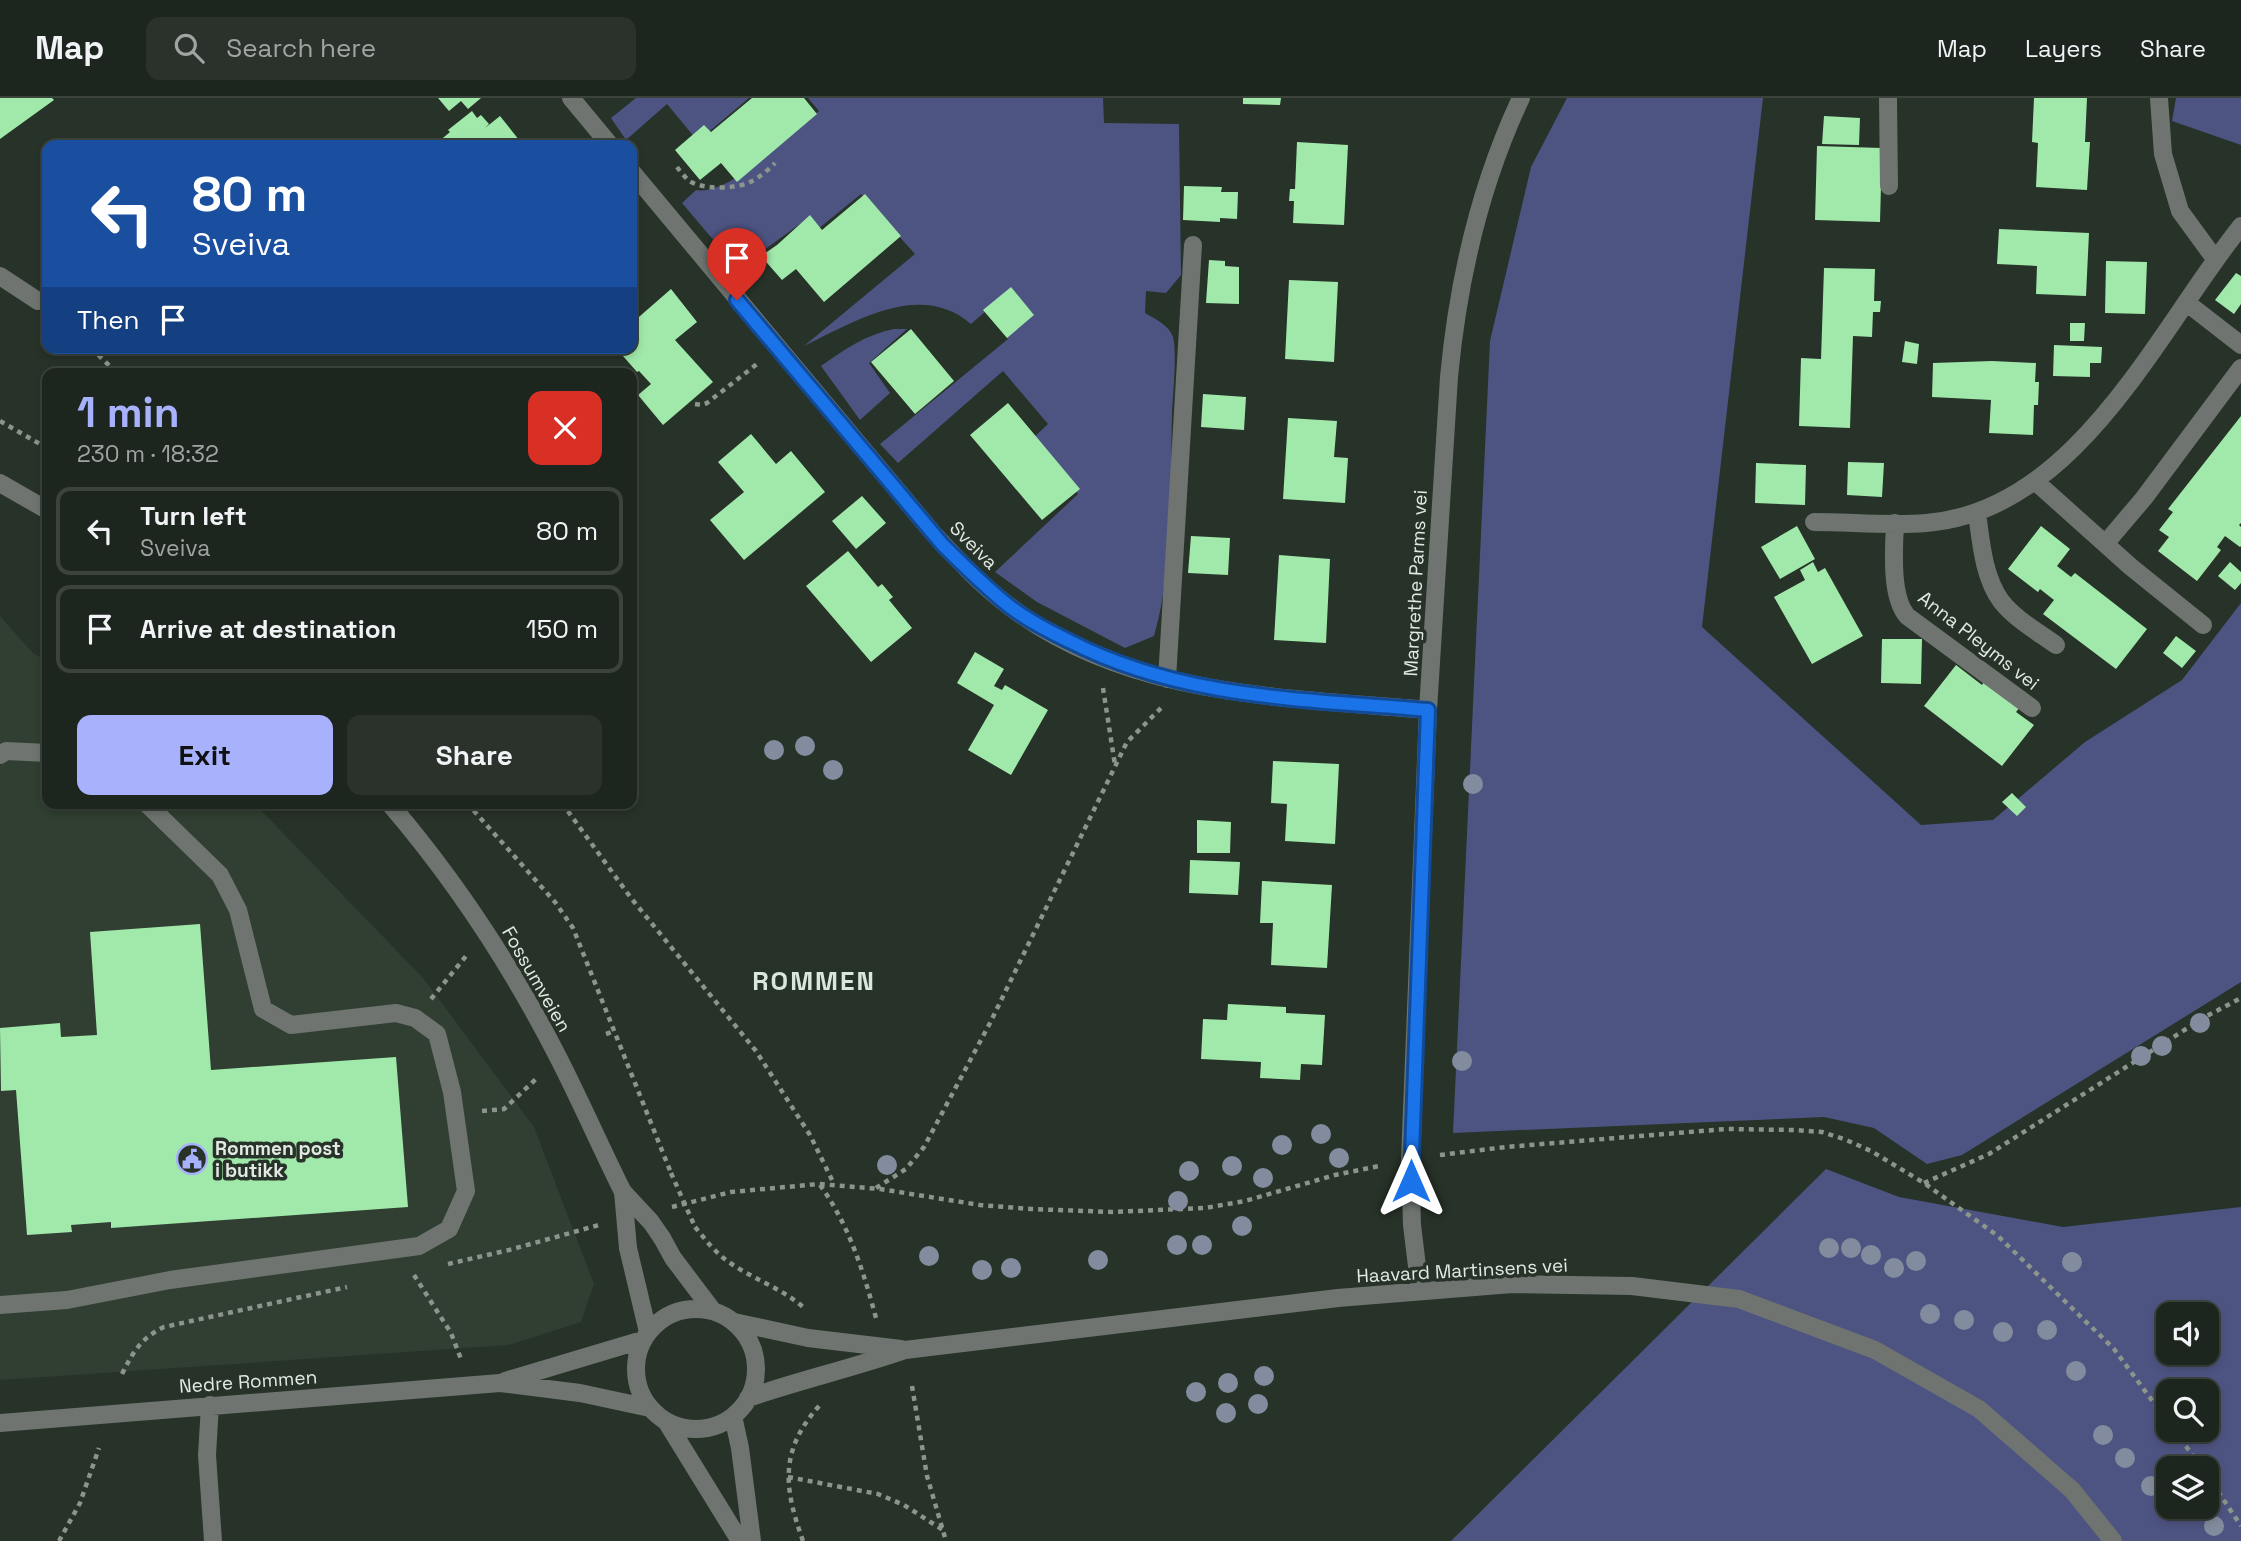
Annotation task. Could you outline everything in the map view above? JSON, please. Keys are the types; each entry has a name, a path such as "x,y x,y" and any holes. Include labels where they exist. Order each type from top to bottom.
{"street":[{"path":"571,98 606,140"},
{"name":"Margrethe Parms vei","path":"1420,1291 1412,1224 1410,1160 1428,710 1452,338 1466,263 1482,200 1521,98"},
{"path":"1888,98 1889,186"},
{"path":"2158,98 2162,154 2180,211 2215,258"},
{"name":"Sveiva","path":"637,178 932,532 975,577 1011,608 1046,630 1099,656 1167,680 1263,696 1428,710"},
{"path":"1814,522 1927,523 1977,513 2012,497 2036,482 2109,408 2159,344 2215,258 2241,226"},
{"path":"1167,680 1193,245"},
{"path":"0,276 37,300"},
{"path":"2188,303 2241,345"},
{"path":"2105,544 2144,498 2241,368"},
{"path":"2036,482 2105,544 2203,625"},
{"path":"0,483 42,507"},
{"path":"1977,513 1984,558 1992,584 2002,602 2021,620 2056,645"},
{"name":"Anna Pleyms vei","path":"1895,523 1894,557 1901,609 2032,708"},
{"path":"3,753 42,753"},
{"path":"0,1305 67,1300 170,1280 419,1246 449,1229 466,1191 452,1092 437,1034 415,1018 396,1013 291,1025 263,1009 238,910 220,875 152,809"},
{"name":"Fossumveien","path":"394,809 455,887 493,943 557,1056 621,1190 651,1222 673,1258 713,1311"},
{"name":"Fossumveien","path":"621,1190 628,1248 645,1336"},
{"name":"Haavard Martinsens vei","path":"748,1398 905,1350 1420,1291 1511,1284 1632,1286 1739,1299 1875,1350 1979,1409 2072,1490 2113,1541"},
{"path":"666,1421 701,1429 718,1425 733,1416 748,1398 755,1374 753,1350 746,1335 734,1322 713,1311 695,1308 677,1311 661,1319 645,1336 636,1357 636,1375 640,1393 650,1408 666,1421 740,1541"},
{"name":"Haavard Martinsens vei","path":"734,1322 808,1338 905,1350"},
{"name":"Nedre Rommen","path":"500,1383 645,1336"},
{"name":"Nedre Rommen","path":"0,1423 500,1383 580,1393 650,1408"},
{"path":"210,1405 207,1455 213,1541"},
{"path":"733,1416 740,1448 752,1541"}],"path":[{"path":"677,167 686,179 696,185 721,187 746,184 764,174 775,163"},
{"path":"695,404 706,403 777,348"},
{"path":"97,354 112,368"},
{"path":"0,421 42,445"},
{"path":"1099,656 1115,766"},
{"path":"875,1189 906,1169 924,1147 990,1023 1127,742 1166,702"},
{"path":"472,809 555,902 573,928 695,1227 707,1243 726,1260 792,1297 809,1315"},
{"path":"566,809 631,898 756,1051 810,1135 834,1184"},
{"path":"415,1018 467,956"},
{"path":"1924,1184 1989,1154 2205,1017 2241,998"},
{"path":"606,1034 615,1031"},
{"path":"455,1114 504,1109 536,1079"},
{"path":"1440,1155 1726,1129 1822,1132 1844,1139 1924,1184 1998,1236 2113,1349 2156,1406"},
{"path":"731,1192 834,1184 980,1205 1112,1212 1205,1208 1245,1201 1335,1175 1379,1166"},
{"path":"819,1184 837,1208 859,1256 876,1318"},
{"path":"436,1266 509,1250 588,1227"},
{"path":"424,1269 411,1272 451,1333 461,1360"},
{"path":"122,1374 137,1345 149,1334 164,1327 359,1284"},
{"path":"912,1386 927,1476 946,1541"},
{"path":"803,1541 790,1496 788,1477 792,1449 810,1416 822,1403"},
{"path":"59,1541 80,1503 99,1448"},
{"path":"788,1477 878,1494 904,1505 943,1530"},
{"path":"2219,1493 2241,1525"}],"shaded area":[{"path":"636,98 749,98 705,135 696,139 667,104 626,140 611,118"},
{"path":"808,98 1103,98 1104,123 1179,124 1181,275 1166,293 1146,291 1145,313 1168,329 1173,337 1175,353 1168,554 1154,636 1125,648 1037,602 995,572 1078,494 1032,439 1048,424 1003,371 898,463 880,444 1008,339 986,311 971,324 951,311 909,305 865,317 804,346 915,254 861,194 818,229 808,218 738,269 682,203 696,190 710,189 743,173 777,147 819,111"},
{"path":"1567,98 1763,98 1702,627 1921,825 1993,820 2085,742 2182,680 2241,603 2241,982 1962,1155 1927,1164 1874,1128 1824,1117 1453,1133 1490,341 1531,167"},
{"path":"2176,98 2241,98 2241,145 2172,121"},
{"path":"894,329 907,329 869,363 890,393 860,420 821,366 864,339"},
{"path":"0,616 33,653 42,658 42,809 260,809 424,979 534,1127 594,1284 581,1322 509,1345 0,1380"},
{"path":"1826,1169 1899,1197 2063,1227 2241,1207 2241,1541 1451,1541"}],"building":[{"path":"0,98 52,98 54,100 0,139"},
{"path":"438,98 481,98 468,109 461,101 449,111"},
{"path":"752,98 804,98 817,114 737,182 721,163 700,180 675,150 704,125 711,132"},
{"path":"1243,98 1281,98 1280,105 1243,104"},
{"path":"2034,98 2087,98 2085,142 2090,142 2087,190 2036,187 2038,143 2032,142"},
{"path":"472,111 477,118 481,115 489,124 485,128 500,116 519,140 441,140 450,132 448,130"},
{"path":"1824,116 1860,118 1859,145 1822,144"},
{"path":"1297,142 1348,145 1344,225 1293,223 1294,201 1289,201 1290,189 1295,189"},
{"path":"1817,146 1882,148 1880,222 1815,220"},
{"path":"1184,186 1222,187 1221,192 1238,192 1237,219 1220,218 1220,222 1183,220"},
{"path":"865,194 901,236 824,302 796,269 782,280 761,256 810,215 822,230"},
{"path":"1999,229 2089,233 2086,296 2036,294 2037,266 1997,264"},
{"path":"1209,260 1225,261 1225,266 1239,267 1239,304 1206,303"},
{"path":"2106,261 2147,262 2145,314 2105,313"},
{"path":"1824,268 1875,269 1874,301 1881,301 1880,312 1873,312 1872,337 1853,336 1850,428 1799,426 1801,358 1821,359"},
{"path":"2236,273 2241,276 2241,304 2234,314 2215,300"},
{"path":"1289,280 1338,282 1334,362 1285,359"},
{"path":"1011,287 1034,315 1007,338 983,310"},
{"path":"671,289 697,322 675,340 713,382 663,425 638,395 651,384 621,354 637,354 637,319"},
{"path":"2070,323 2085,323 2084,341 2070,341"},
{"path":"911,329 954,381 915,414 871,362"},
{"path":"1905,341 1919,344 1917,364 1902,362"},
{"path":"2054,345 2102,347 2101,363 2090,363 2090,377 2053,376"},
{"path":"1933,363 2036,363 2035,382 2039,382 2038,405 2034,405 2033,435 1989,433 1991,400 1932,397"},
{"path":"1203,394 1246,397 1244,430 1201,427"},
{"path":"1008,403 1080,489 1042,520 970,435"},
{"path":"2241,416 2241,546 2225,536 2217,547 2221,550 2197,581 2158,551 2169,537 2159,530 2173,512 2168,509"},
{"path":"1288,418 1337,421 1334,457 1348,458 1345,503 1283,499"},
{"path":"751,434 776,464 791,451 825,492 744,560 710,520 744,492 718,462"},
{"path":"1848,462 1884,463 1882,497 1847,495"},
{"path":"1756,463 1806,465 1805,505 1755,503"},
{"path":"862,496 886,523 856,549 832,521"},
{"path":"1797,526 1815,559 1780,579 1761,547"},
{"path":"2041,526 2070,549 2057,566 2071,577 2075,573 2147,629 2116,669 2043,614 2054,600 2040,589 2038,592 2008,569"},
{"path":"1191,536 1230,538 1228,575 1188,573"},
{"path":"848,551 878,587 882,584 893,597 889,600 912,628 871,662 806,586"},
{"path":"1279,555 1330,559 1326,643 1274,640"},
{"path":"1813,562 1818,572 1825,568 1863,636 1812,664 1774,597 1805,580 1800,570"},
{"path":"2230,562 2241,572 2241,583 2235,590 2218,576"},
{"path":"2176,636 2196,651 2182,668 2163,653"},
{"path":"1882,639 1922,639 1921,684 1881,683"},
{"path":"975,652 1004,669 994,686 1002,690 1005,685 1048,710 1011,775 968,750 994,705 957,683"},
{"path":"1956,665 1982,685 1985,680 2020,707 2016,712 2034,725 2002,766 1924,706"},
{"path":"1273,761 1339,764 1335,844 1285,841 1287,804 1271,803"},
{"path":"2012,793 2026,807 2017,816 2002,802"},
{"path":"1197,820 1231,822 1230,853 1197,853"},
{"path":"1190,860 1240,862 1238,895 1189,893"},
{"path":"1262,881 1332,885 1327,968 1271,965 1273,923 1260,923"},
{"path":"200,924 211,1070 396,1057 408,1207 111,1228 111,1222 71,1225 72,1232 27,1235 16,1090 1,1091 0,1028 60,1023 61,1037 97,1035 90,932"},
{"path":"1228,1004 1286,1007 1286,1013 1325,1015 1322,1065 1301,1064 1300,1080 1260,1078 1261,1062 1201,1059 1203,1019 1227,1020"}],"place":[{"name":"Rommen post i butikk","path":"192,1159"}],"district":[{"name":"ROMMEN","path":"814,981"}],"route":[{"path":"737,300 942,544 1011,608 1046,630 1125,667 1167,680 1263,696 1428,710 1411,1181"}]}
